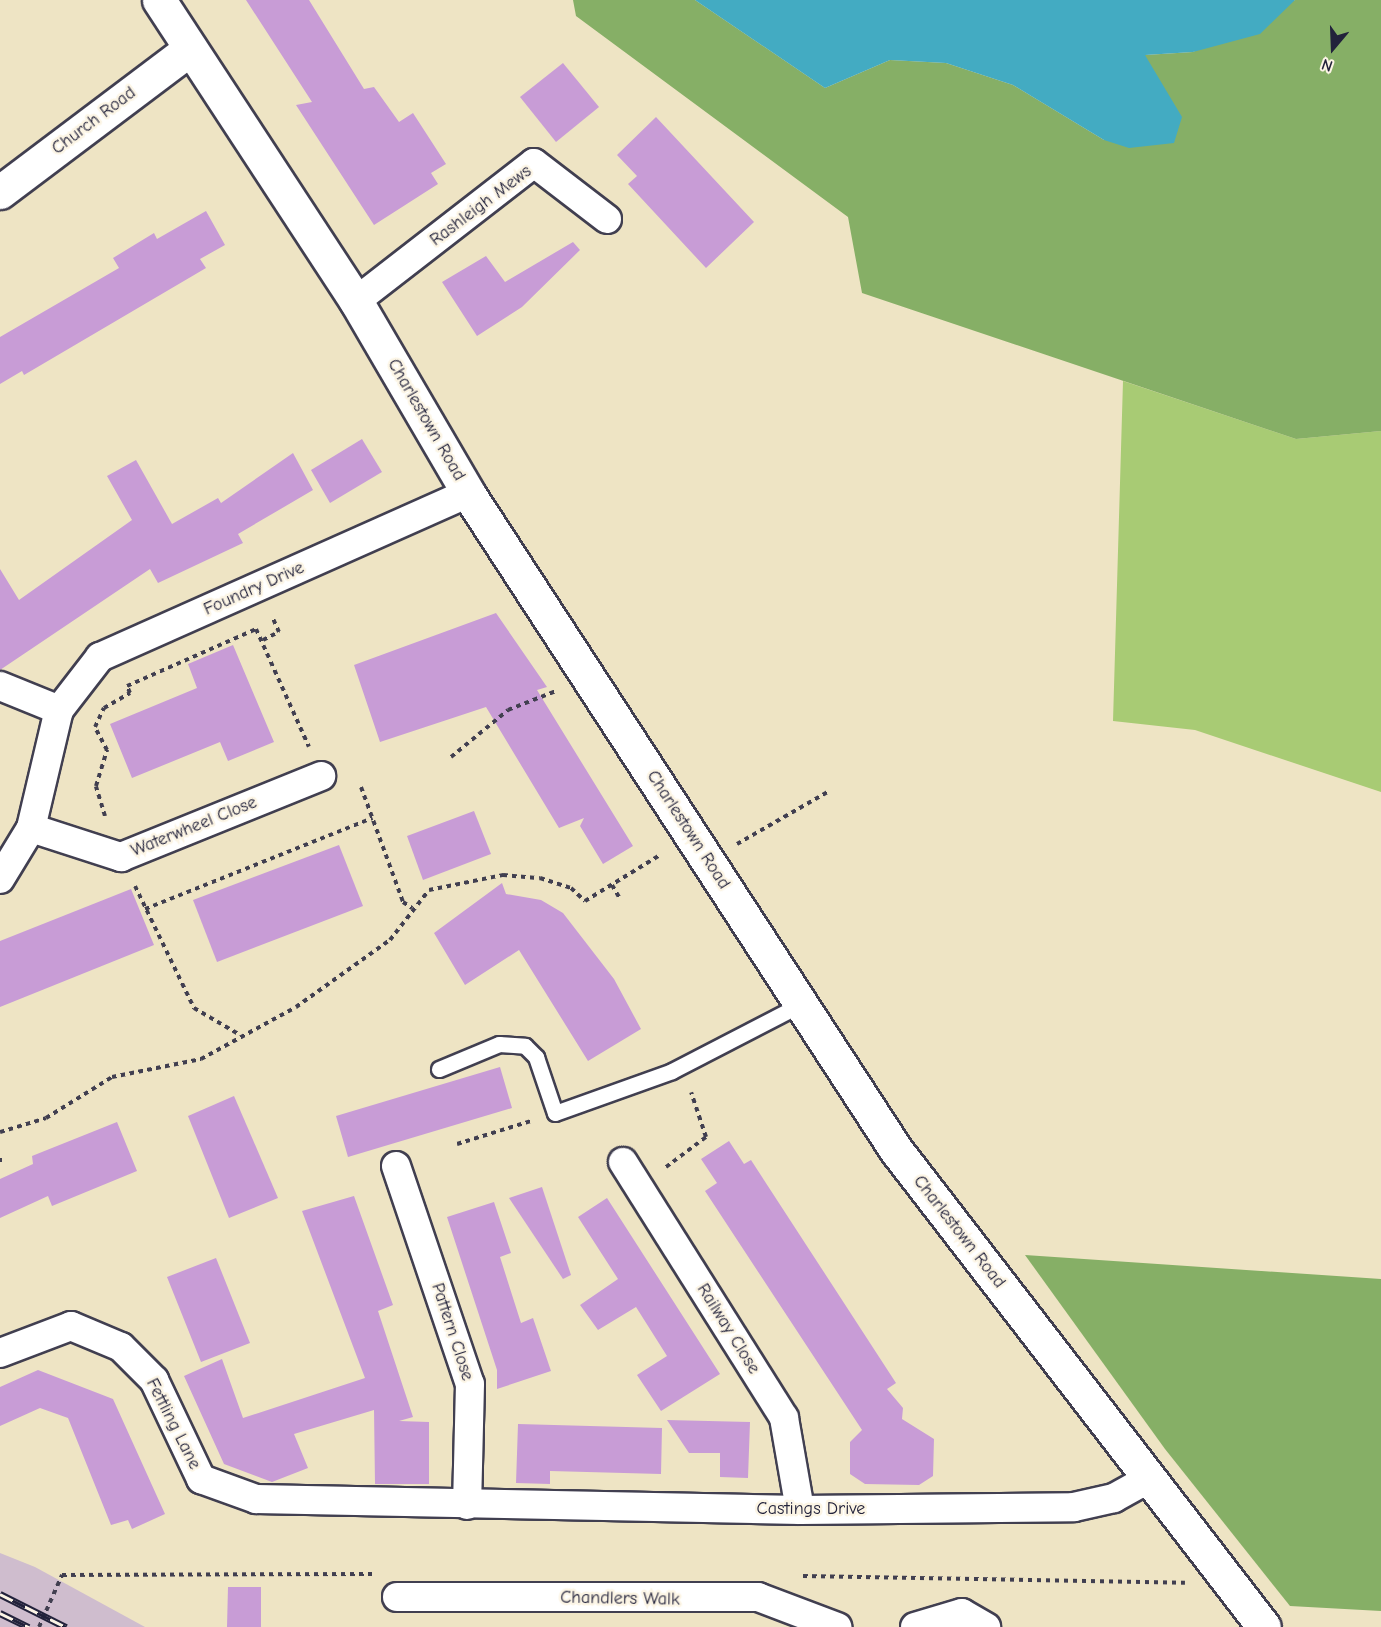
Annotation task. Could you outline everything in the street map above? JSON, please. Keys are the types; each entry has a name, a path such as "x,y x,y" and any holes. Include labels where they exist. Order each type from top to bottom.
{"street":[{"name":"Charlestown Road","path":"159,0 188,51 356,301 468,494 896,1150 1264,1627"},
{"name":"Church Road","path":"0,192 188,51"},
{"name":"Rashleigh Mews","path":"356,301 534,163 607,219"},
{"name":"Foundry Drive","path":"0,879 31,828 59,710 100,657 468,494"},
{"path":"0,686 59,710"},
{"name":"Waterwheel Close","path":"31,828 121,857 321,776"},
{"name":"Railway Close","path":"623,1162 784,1418 800,1510"},
{"name":"Pattern Close","path":"396,1166 470,1384 467,1505"},
{"name":"Fettling Lane","path":"0,1353 71,1326 121,1347 154,1380 201,1479 256,1499 467,1505"},
{"name":"Castings Drive","path":"467,1505 800,1510 1074,1507 1114,1498 1149,1478"},
{"name":"Chandlers Walk","path":"397,1597 758,1597 837,1627"},
{"path":"915,1627 962,1613 986,1627"}],"lane":[{"path":"439,1069 499,1044 525,1046 536,1057 555,1113 672,1071 801,1004"}],"path":[{"path":"240,1035 194,1008 145,909 121,857 96,786 107,750 95,727 104,708 130,693 127,686 256,628 321,776"},
{"path":"451,757 508,710 589,677"},
{"path":"361,787 403,902 412,908"},
{"path":"0,1132 45,1118 112,1077 201,1059 366,961 390,940 412,908 429,890 503,875 540,878 571,888 585,901 612,885 829,791"},
{"path":"145,909 372,818"},
{"path":"612,885 620,899"},
{"path":"457,1144 555,1113"},
{"path":"639,1187 706,1137 700,1117"},
{"path":"0,1158 0,1164"},
{"path":"39,1627 62,1575"}],"shaded area":[{"path":"0,1553 35,1567 145,1627 0,1627"}],"green space":[{"path":"573,0 695,0 825,88 890,60 946,63 1013,85 1104,140 1145,55 1193,52 1295,0 1381,0 1381,431 1296,439 862,293 848,217 576,16"},
{"path":"1123,381 1296,439 1381,431 1381,792 1195,730 1113,721"},
{"path":"1025,1255 1381,1279 1381,1611 1290,1606 1165,1449"}],"water":[{"path":"695,0 1295,0 1260,34 1193,52 1145,55 1182,117 1174,143 1129,148 1104,140 1013,85 946,63 890,60 825,88"}],"building":[{"path":"246,0 309,0 364,89 374,87 399,122 413,113 446,164 431,173 438,184 374,225 296,105 312,102"},
{"path":"563,63 599,107 556,142 520,97"},
{"path":"656,117 754,222 706,268 628,184 637,176 617,155"},
{"path":"206,211 225,245 200,259 206,268 24,375 22,371 0,384 0,337 119,268 113,258 154,233 157,239"},
{"path":"573,242 580,250 522,307 477,336 442,282 486,256 505,282"},
{"path":"362,439 382,472 330,503 311,470"},
{"path":"293,453 313,490 238,534 243,543 158,583 150,569 0,670 0,569 19,600 132,520 107,476 136,460 172,524 218,498 221,503"},
{"path":"496,613 547,687 537,690 633,846 603,864 580,826 584,818 559,828 486,707 380,742 354,665"},
{"path":"233,645 274,742 228,761 220,742 132,778 110,724 197,688 188,664"},
{"path":"474,811 491,854 423,880 407,836"},
{"path":"339,845 363,906 217,962 193,900"},
{"path":"502,883 506,894 541,900 563,913 614,979 641,1029 588,1061 519,950 465,985 434,933"},
{"path":"131,889 154,945 0,1007 0,941"},
{"path":"500,1067 512,1108 348,1157 336,1116"},
{"path":"234,1096 278,1198 229,1218 188,1116"},
{"path":"117,1122 137,1171 52,1206 48,1196 0,1218 0,1179 33,1164 32,1156"},
{"path":"729,1141 744,1164 751,1160 896,1383 887,1389 903,1408 902,1419 934,1439 933,1476 919,1485 865,1484 850,1474 850,1442 862,1430 705,1191 717,1183 701,1159"},
{"path":"542,1187 571,1275 563,1279 509,1198"},
{"path":"354,1196 393,1305 378,1311 413,1417 399,1421 429,1422 429,1484 375,1484 374,1410 294,1434 308,1468 272,1482 224,1464 184,1376 222,1359 243,1418 365,1378 302,1211"},
{"path":"607,1198 720,1374 661,1411 637,1375 667,1356 636,1307 598,1330 580,1305 618,1279 578,1217"},
{"path":"494,1202 511,1253 500,1257 521,1323 533,1318 551,1371 497,1389 497,1370 447,1217"},
{"path":"216,1258 250,1343 201,1362 167,1277"},
{"path":"38,1370 113,1399 165,1514 132,1529 128,1520 111,1525 68,1418 40,1408 0,1426 0,1387"},
{"path":"667,1420 750,1422 748,1478 720,1477 720,1453 689,1453"},
{"path":"518,1424 662,1428 661,1474 550,1471 550,1484 516,1483"},
{"path":"228,1587 261,1587 261,1627 227,1627"}],"railway":[{"path":"0,1594 66,1627"},
{"path":"0,1613 29,1627"}]}
